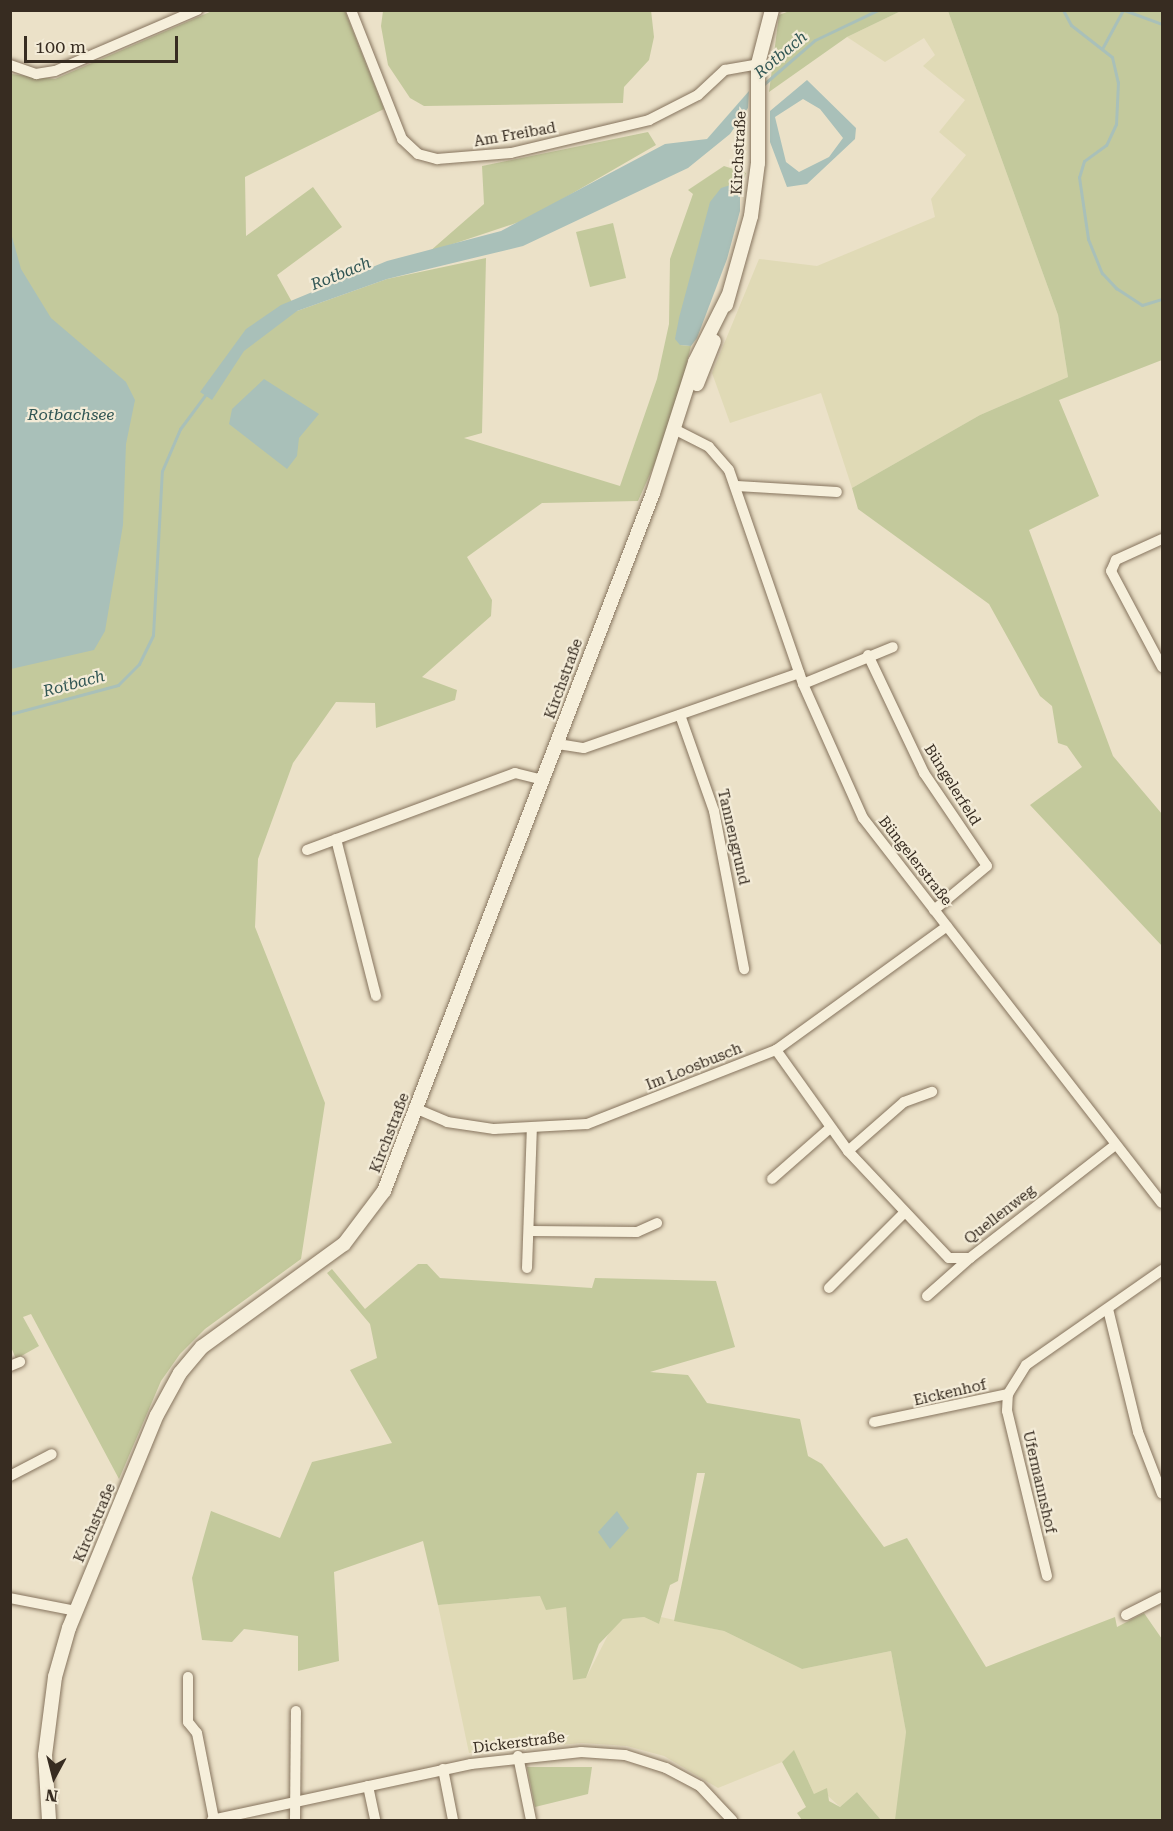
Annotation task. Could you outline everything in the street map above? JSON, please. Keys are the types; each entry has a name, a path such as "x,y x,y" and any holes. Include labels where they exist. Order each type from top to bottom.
{"street":[{"path":"10,65 36,74 55,72 197,10"},
{"name":"Am Freibad","path":"351,10 402,139 418,154 464,158 582,138 665,114 725,70 758,70"},
{"name":"Kirchstraße","path":"49,1821 47,1795 50,1701 76,1611 156,1415 180,1373 202,1347 344,1244 384,1191 417,1109 684,409 695,362 728,296 751,216 759,103 758,70 772,10"},
{"name":"Büngelerstraße","path":"676,430 721,456 737,486 801,679 863,818 1162,1203"},
{"path":"737,486 837,492"},
{"path":"1162,539 1116,560 1111,571 1162,668"},
{"path":"558,744 584,748 680,715 801,679 893,647"},
{"name":"Büngelerfeld","path":"868,655 924,773 987,866 934,910"},
{"name":"Tannengrund","path":"680,715 714,811 744,969"},
{"path":"307,850 515,773 543,780"},
{"path":"336,839 376,996"},
{"name":"Im Loosbusch","path":"417,1109 447,1122 494,1130 587,1124 776,1050 947,926"},
{"name":"Quellenweg","path":"776,1050 829,1129 904,1213 949,1258 970,1258 1115,1145"},
{"path":"848,1151 904,1102 932,1092"},
{"path":"527,1268 531,1231 532,1128"},
{"path":"772,1179 829,1129"},
{"path":"829,1288 904,1213"},
{"path":"531,1231 637,1232 657,1223"},
{"path":"927,1296 970,1258"},
{"name":"Eickenhof","path":"874,1422 1008,1394 1026,1365 1162,1270"},
{"path":"1108,1309 1138,1432 1162,1494"},
{"name":"Ufermannshof","path":"1008,1394 1007,1411 1047,1576"},
{"path":"10,1476 52,1454"},
{"path":"1126,1615 1162,1597"},
{"path":"10,1598 76,1611"},
{"name":"Dickerstraße","path":"188,1677 188,1722 197,1733 213,1820 443,1769 518,1756 594,1752 645,1760 700,1786 732,1821"},
{"path":"295,1821 292,1804 296,1711"},
{"path":"518,1756 531,1821"},
{"path":"443,1769 453,1821"},
{"path":"368,1786 375,1821"},
{"name":"Kirchstraße","path":"47,1795 56,1821"}],"shaded area":[{"path":"901,11 948,11 1058,315 1068,377 980,415 852,488 821,393 730,423 712,373 759,259 817,266 935,217 931,199 966,155 939,132 965,100 923,66 935,55 924,38 885,62 847,37"},
{"path":"540,1596 566,1606 573,1669 586,1678 609,1633 623,1619 644,1617 659,1624 661,1617 724,1631 802,1669 891,1651 906,1732 897,1819 881,1820 857,1792 840,1807 827,1795 814,1794 794,1751 782,1762 718,1788 664,1756 627,1746 582,1743 469,1753 438,1605"}],"green space":[{"path":"651,10 654,37 649,60 624,87 623,103 424,106 410,98 388,65 381,26 383,11"},
{"path":"792,10 901,11 847,37 769,92 779,15"},
{"path":"212,11 345,11 384,109 245,177 246,236 313,187 342,227 277,275 297,311 387,279 486,258 482,433 464,438 620,486 657,379 669,324 670,259 693,194 688,190 724,166 746,173 680,345 691,346 671,427 638,501 542,503 467,557 492,600 491,616 422,677 457,690 455,700 376,728 375,703 336,702 293,763 258,859 255,927 325,1103 301,1259 205,1329 180,1354 161,1381 119,1479 31,1314 23,1317 39,1346 16,1359 11,1347 11,74 55,79"},
{"path":"948,11 1162,11 1162,360 1059,400 1099,496 1029,530 1113,756 1162,814 1162,946 1030,805 1082,767 1067,746 1058,743 1052,706 1040,696 989,604 858,509 852,488 980,415 1068,377 1058,315"},
{"path":"648,132 656,145 528,219 429,252 484,204 482,166"},
{"path":"613,223 626,278 590,287 576,232"},
{"path":"418,1264 427,1264 440,1278 592,1288 595,1278 716,1281 735,1347 650,1372 688,1375 707,1403 800,1419 808,1456 822,1464 884,1547 907,1538 986,1667 1115,1617 1117,1627 1144,1613 1162,1639 1162,1820 895,1820 906,1732 891,1651 802,1669 724,1631 674,1621 705,1473 697,1473 678,1581 670,1585 659,1624 644,1617 623,1619 599,1644 586,1678 573,1680 566,1607 546,1610 540,1596 438,1605 423,1541 334,1572 339,1661 298,1671 298,1636 244,1629 232,1642 202,1640 192,1578 211,1511 280,1538 312,1462 392,1443 350,1370 377,1358 370,1324 327,1273 332,1269 365,1309"},
{"path":"794,1750 814,1794 827,1788 829,1801 840,1807 857,1792 881,1820 802,1820 797,1813 806,1807 782,1762"},
{"path":"527,1767 592,1767 588,1794 535,1807"}],"water":[{"path":"807,80 856,128 855,139 807,184 787,187 770,142 770,111","holes":["803,99 820,109 843,138 829,157 799,172 786,162 775,117"]},
{"path":"749,91 748,108 730,134 688,168 523,246 387,279 297,311 244,351 212,400 200,392 246,329 281,305 387,261 501,231 665,144 707,139"},
{"path":"740,182 740,211 727,259 697,338 691,346 680,345 675,339 679,318 710,202 721,188"},
{"name":"Rotbachsee","path":"11,233 21,269 51,318 126,382 135,400 126,444 123,525 105,631 94,650 11,669"},
{"path":"264,379 319,414 299,438 297,456 287,469 229,424 232,409"},
{"path":"617,1511 629,1528 610,1549 598,1532"}],"waterway":[{"name":"Rotbach","path":"764,84 815,40 878,10"},
{"name":"Rotbach","path":"1063,10 1071,25 1112,57 1118,82 1116,124 1106,145 1084,161 1079,177 1088,239 1102,273 1116,288 1142,305 1162,299"},
{"path":"1103,47 1123,10"},
{"path":"1124,10 1162,24"},
{"name":"Rotbach","path":"10,714 118,685 139,664 153,635 162,471 180,429 206,394"}]}
